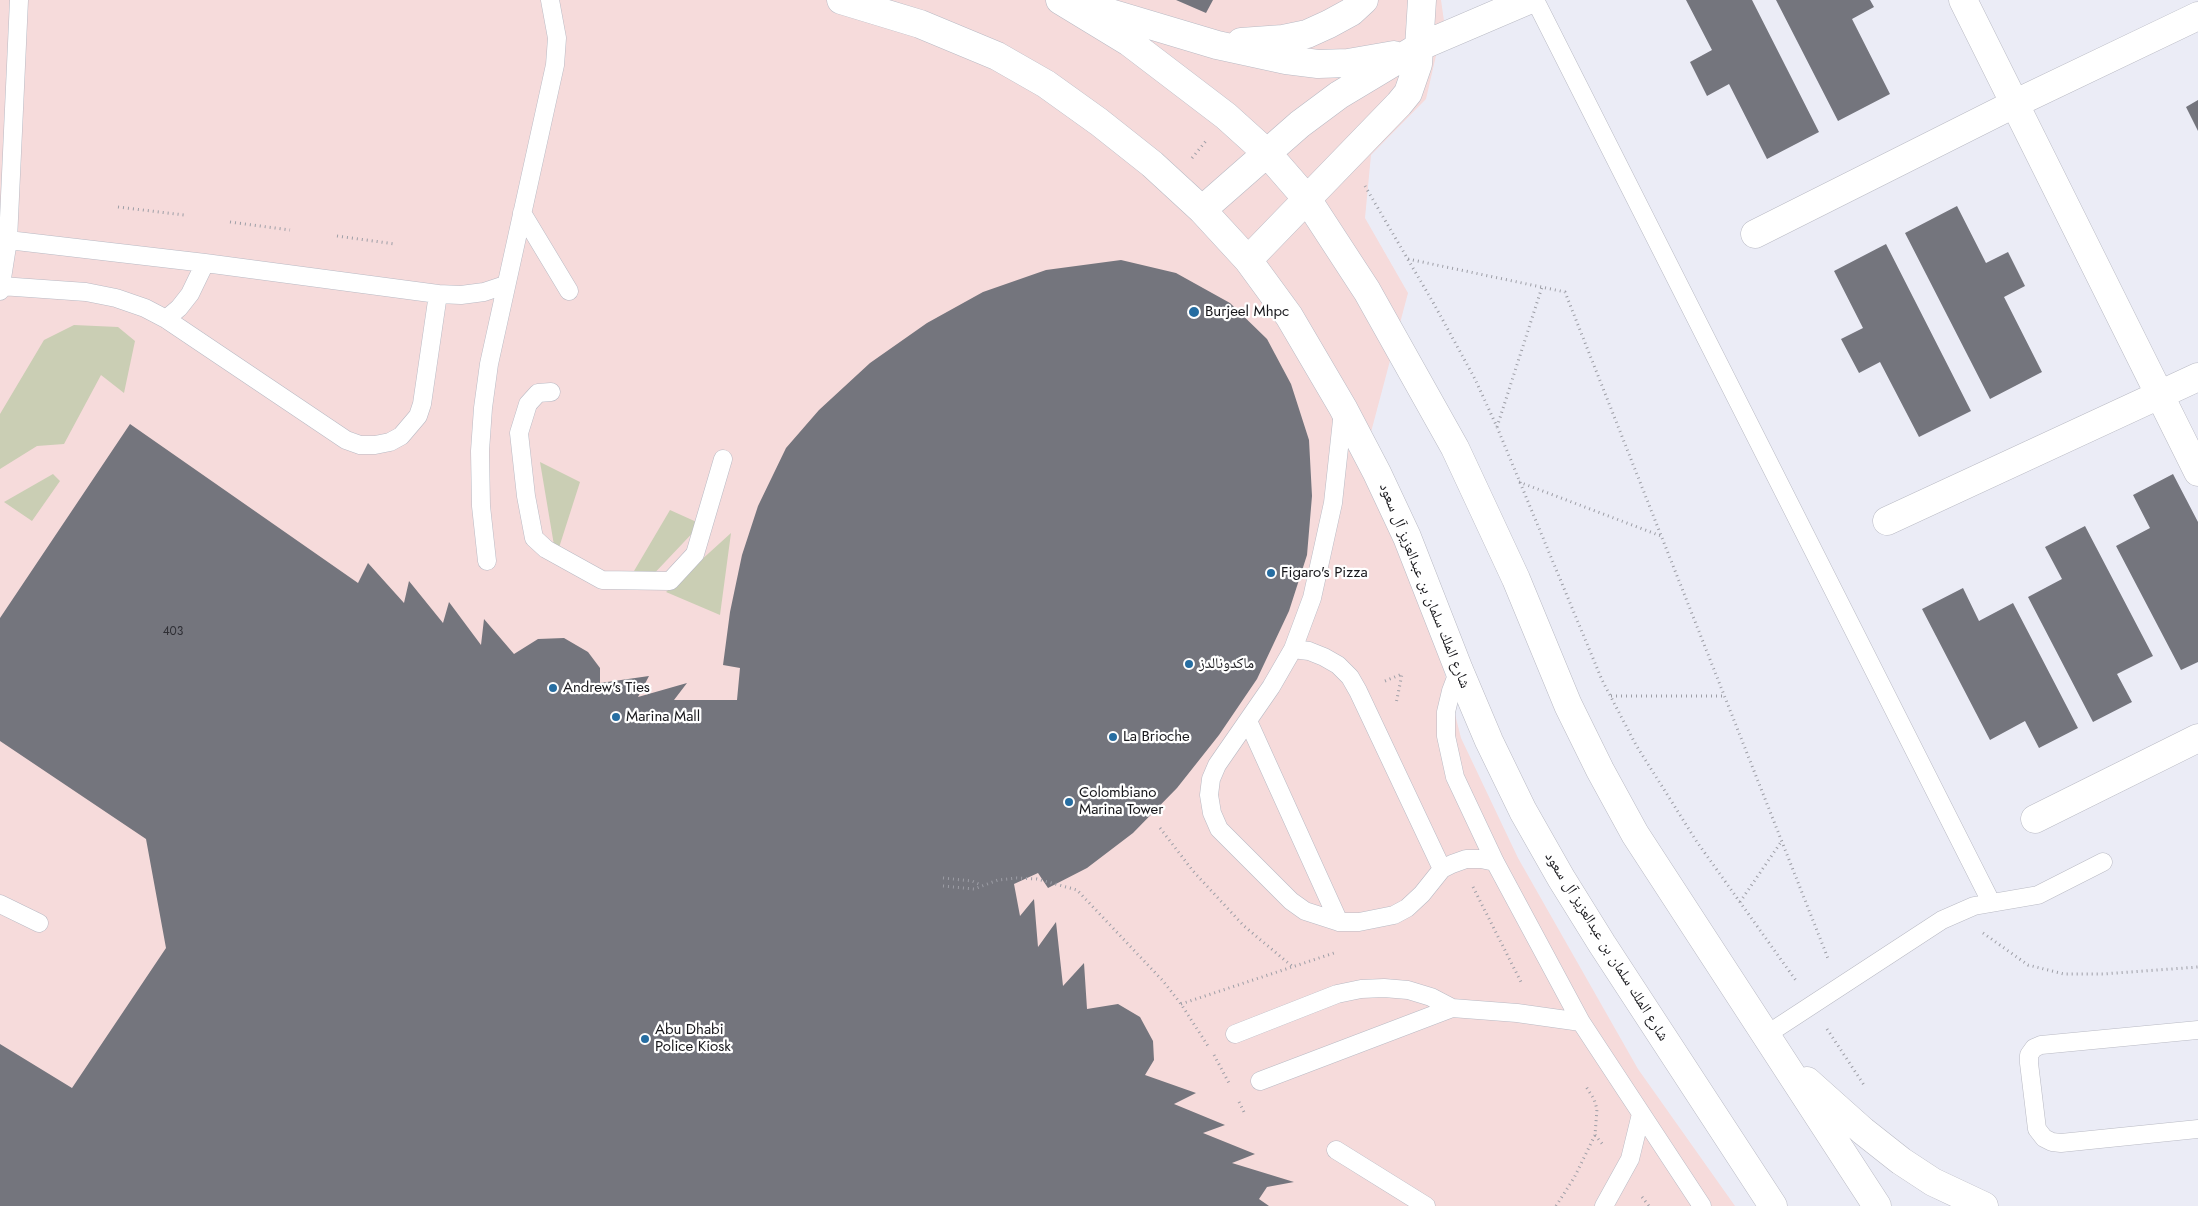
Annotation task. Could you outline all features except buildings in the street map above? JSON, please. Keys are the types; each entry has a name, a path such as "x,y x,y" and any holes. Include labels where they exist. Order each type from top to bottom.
{"street":[{"name":"شارع الملك سلمان بن عبدالعزيز آل سعود","path":"841,0 929,28 997,56 1046,84 1099,122 1152,164 1202,210 1248,260 1289,316 1344,408 1377,473 1407,538 1489,741 1514,793 1560,878 1773,1206"},
{"path":"1060,0 1129,42 1226,116 1267,153 1307,199 1367,291 1456,448 1516,579 1568,705 1608,786 1645,850 1877,1206"},
{"path":"1065,0 1260,56 1318,64 1348,63 1385,57 1419,47 1529,0"},
{"path":"1217,45 1283,39 1307,34 1351,12 1364,0"},
{"path":"1248,260 1408,93 1418,64 1422,0"},
{"path":"1964,0 2198,472"},
{"path":"1755,234 2198,16"},
{"path":"1202,210 1300,124 1339,95 1419,47"},
{"path":"1887,521 2161,396 2198,377"},
{"path":"2035,819 2198,738"},
{"path":"1772,1045 1863,1131 1901,1161 1933,1182 1984,1206"}],"lane":[{"path":"19,0 8,240 1,289 86,292 145,308 166,319 346,440 360,445 375,446 390,442 401,436 411,427 418,416 422,404 438,294"},
{"path":"487,561 481,506 480,451 482,408 489,364 555,65 556,38 550,0"},
{"path":"1535,0 1991,902"},
{"path":"522,213 570,291"},
{"path":"8,240 204,263 438,294 461,295 484,292 506,285"},
{"path":"166,319 179,308 190,294 204,263"},
{"path":"551,392 538,393 528,404 519,434 526,496 534,538 546,549 602,580 670,581 696,554 723,459"},
{"path":"1344,408 1339,456 1323,551 1312,598 1293,649 1271,687 1216,765 1208,795 1212,813 1219,829 1290,901 1322,918 1339,922 1359,922 1394,915 1407,908 1422,894 1442,870 1466,859 1496,862"},
{"path":"1293,649 1309,651 1324,657 1350,677 1442,870"},
{"path":"1459,670 1451,690 1446,712 1446,736 1454,777 1496,862 1581,1022 1702,1206"},
{"path":"1248,721 1339,922"},
{"path":"1772,1045 1812,1004 1942,920 1958,912 1991,902 2015,900 2038,895 2103,862"},
{"path":"0,904 39,923"},
{"path":"1235,1034 1337,994 1361,989 1384,988 1408,990 1431,997 1452,1008 1517,1013 1581,1022"},
{"path":"1260,1081 1452,1008"},
{"path":"2198,1030 2041,1045 2034,1048 2029,1055 2037,1129 2044,1138 2052,1142 2061,1143 2198,1128"},
{"path":"1604,1206 1630,1159 1641,1114"},
{"path":"1336,1150 1426,1206"}],"path":[{"path":"1343,162 1364,185 1475,379 1498,427 1519,482 1611,696 1636,745 1696,842 1812,1004 1865,1087"},
{"path":"118,207 184,215"},
{"path":"230,222 290,230"},
{"path":"337,236 395,244"},
{"path":"1408,259 1566,292 1839,987"},
{"path":"1498,427 1542,288"},
{"path":"1519,482 1662,536"},
{"path":"1611,696 1725,696"},
{"path":"1160,828 1193,872 1244,926 1293,967"},
{"path":"1740,902 1782,841"},
{"path":"943,878 972,881 980,885"},
{"path":"943,886 974,889 980,885 998,880 1038,879 1077,890 1136,950 1175,996 1222,1067 1233,1090"},
{"path":"1958,912 1996,944 2028,965 2064,974 2112,974 2198,967"},
{"path":"1556,1206 1574,1178 1595,1135 1597,1109 1594,1099 1584,1083"},
{"path":"1236,1097 1244,1112"}],"shaded area":[{"path":"0,0 1441,0 1444,21 1426,99 1371,155 1365,218 1408,293 1362,466 1436,639 1461,738 1518,858 1638,1069 1735,1206 0,1206"}],"green space":[{"path":"74,325 118,327 135,341 124,393 101,375 64,444 37,446 0,469 0,414 44,340"},
{"path":"540,462 580,482 556,557"},
{"path":"53,474 60,481 32,521 4,502"},
{"path":"670,510 701,524 648,580 634,571"},
{"path":"731,533 720,615 666,592"}],"place":[{"name":"Burjeel Mhpc","path":"1194,312"},
{"name":"Figaro's Pizza","path":"1271,573"},
{"name":"ماكدونالدز","path":"1189,664"},
{"name":"Andrew's Ties","path":"553,688"},
{"name":"Marina Mall","path":"616,717"},
{"name":"La Brioche","path":"1113,737"},
{"name":"Colombiano Marina Tower","path":"1069,802"},
{"name":"Abu Dhabi Police Kiosk","path":"645,1039"}]}
